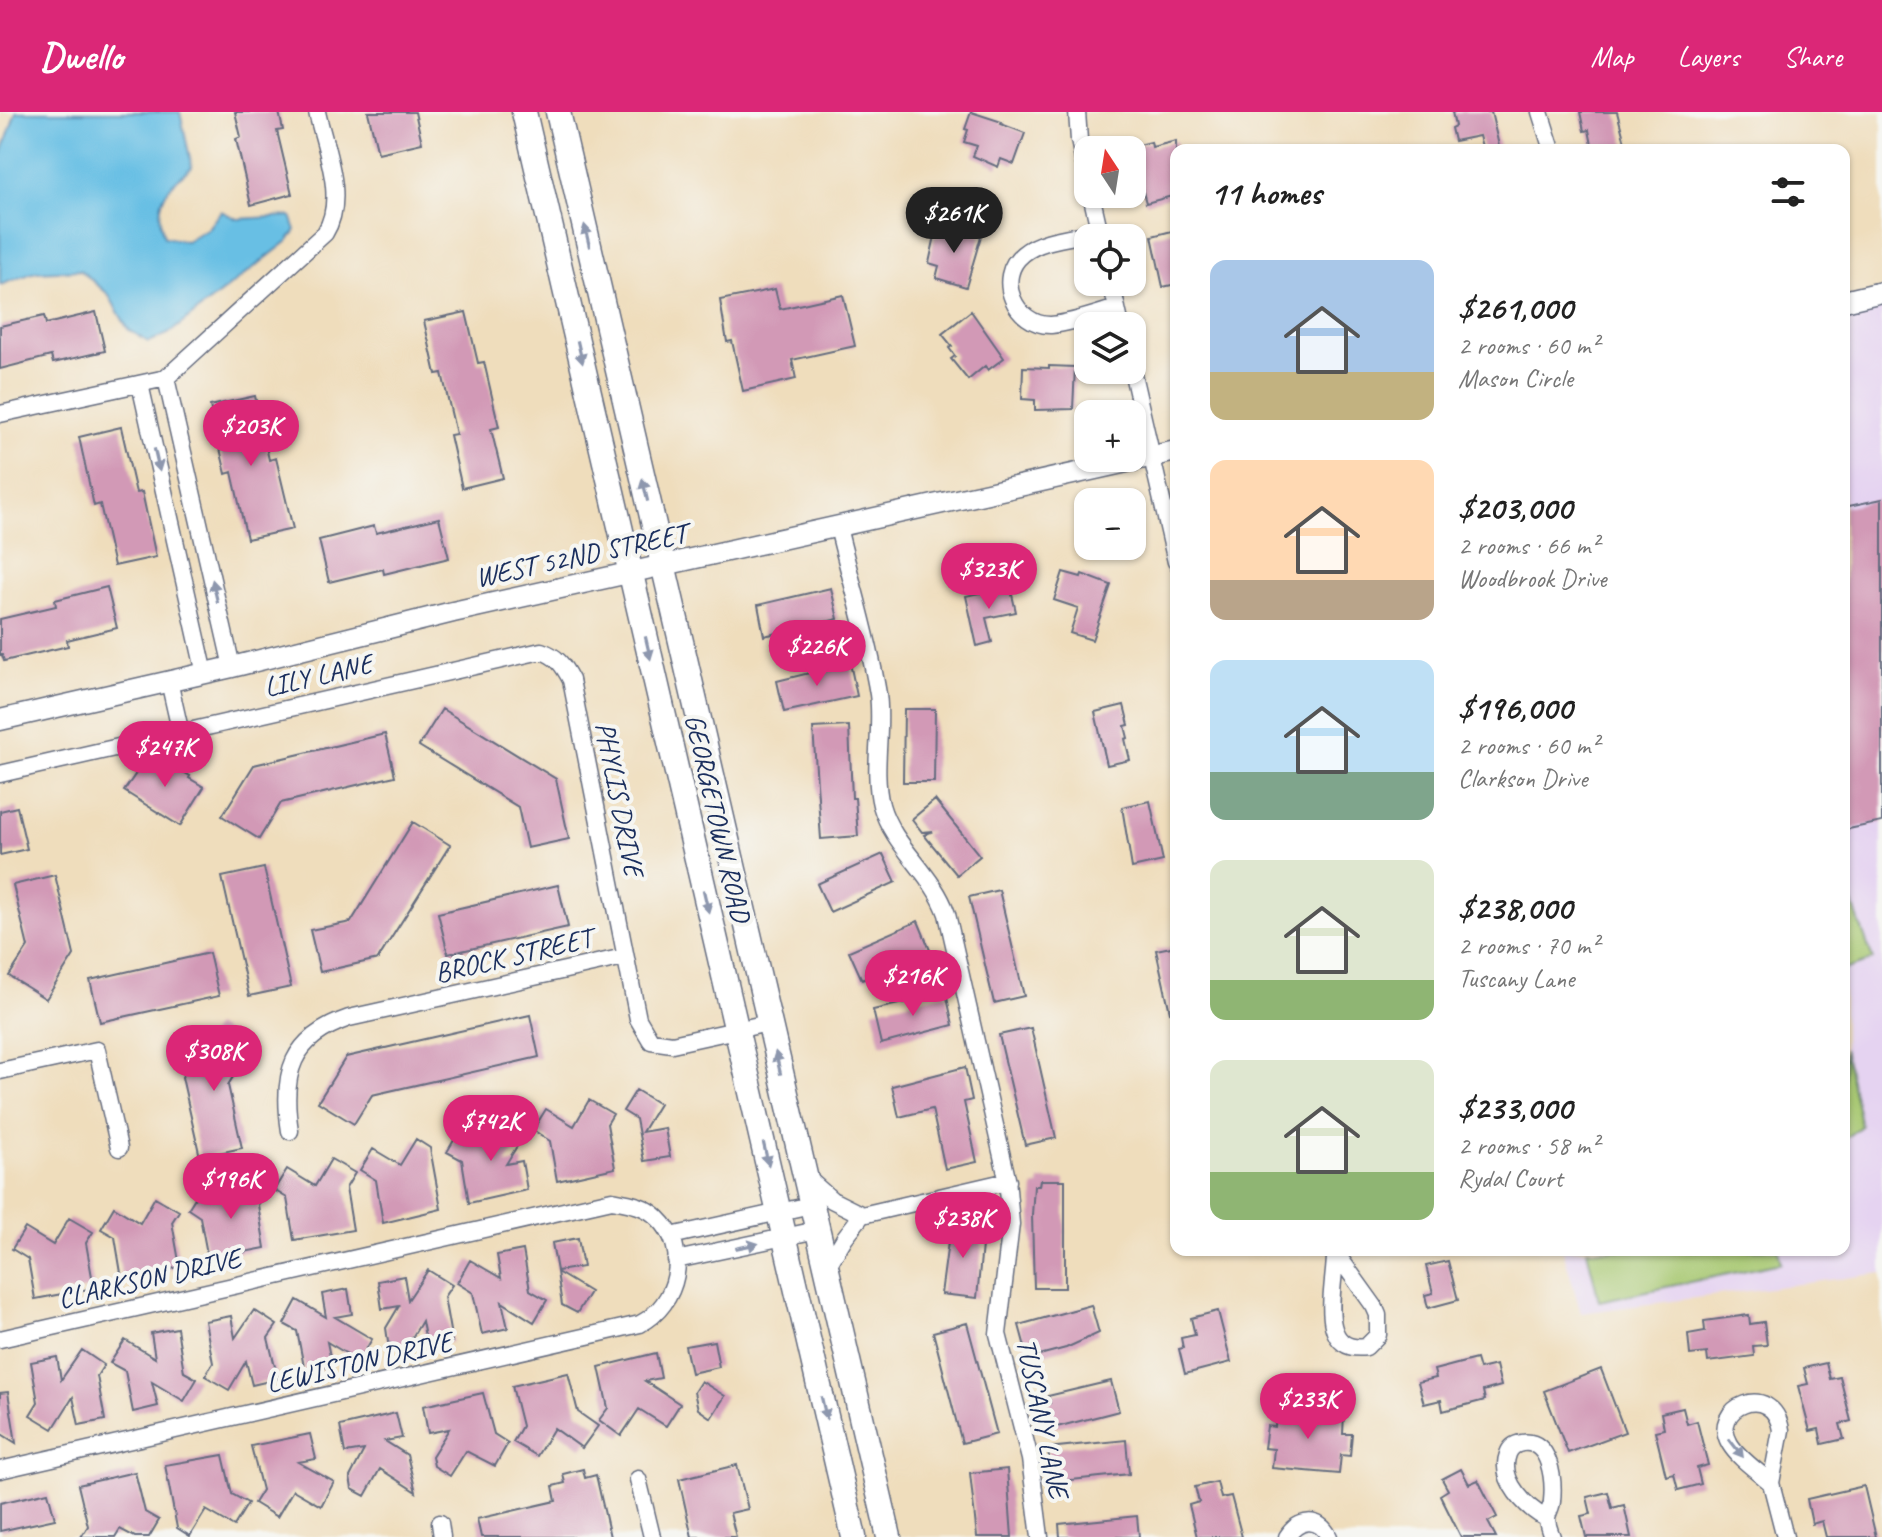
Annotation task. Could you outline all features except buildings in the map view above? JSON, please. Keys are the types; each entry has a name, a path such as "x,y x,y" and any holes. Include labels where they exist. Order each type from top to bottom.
{"main road":[{"name":"GEORGETOWN ROAD","path":"524,112 854,1537"},
{"name":"GEORGETOWN ROAD","path":"558,112 889,1537"}],"street":[{"path":"0,414 166,378 325,233 332,222 336,200 317,112"},
{"path":"1077,112 1079,136"},
{"path":"1540,112 1550,144"},
{"path":"1074,239 1041,245 1026,252 1014,263 1011,272 1012,298 1027,317 1051,325 1117,308"},
{"path":"1850,300 1882,292"},
{"path":"1114,296 1118,312"},
{"path":"166,378 232,667"},
{"path":"140,384 205,674"},
{"path":"1135,384 1170,537"},
{"name":"WEST 52ND STREET","path":"0,720 205,674 453,612 1170,452"},
{"name":"TUSCANY LANE","path":"838,527 878,694 878,786 881,805 891,831 931,883 947,914 1008,1181 1011,1224 998,1334 1030,1459 1040,1537"},
{"name":"LILY LANE","path":"0,774 541,651 554,656"},
{"name":"PHYLIS DRIVE","path":"554,656 571,680 624,957"},
{"path":"169,681 181,734"},
{"name":"BROCK STREET","path":"290,1131 287,1079 302,1048 319,1031 349,1018 624,957 638,1019 651,1041 672,1044 768,1023"},
{"path":"0,1071 97,1050 119,1148"},
{"path":"805,1176 832,1200 862,1215 1008,1181"},
{"name":"CLARKSON DRIVE","path":"0,1339 612,1200 636,1204 657,1216 674,1248"},
{"path":"674,1248 779,1212 811,1205"},
{"path":"826,1269 862,1215"},
{"path":"674,1248 784,1238 817,1230"},
{"name":"LEWISTON DRIVE","path":"0,1470 640,1324 655,1314 666,1300 674,1282 674,1248"},
{"path":"1336,1256 1332,1295 1334,1331 1349,1346 1366,1347 1378,1335 1378,1315 1339,1256"},
{"path":"1771,1483 1729,1442 1726,1424 1736,1408 1743,1404 1752,1402 1769,1407 1779,1421 1781,1430 1771,1483 1785,1537"},
{"path":"638,1479 652,1537"},
{"path":"1547,1519 1552,1537"},
{"path":"1287,1537 1298,1524 1311,1521 1325,1528 1329,1537"}],"shaded area":[{"path":"1882,308 1882,1273 1581,1313 1565,1256 1850,1256 1850,316"}],"green space":[{"path":"1850,896 1873,960 1850,968"},
{"path":"1850,1076 1861,1126 1850,1134"},
{"path":"1588,1256 1779,1256 1781,1263 1599,1301"}],"water":[{"path":"16,112 180,112 192,167 174,182 164,197 160,215 164,237 186,241 208,228 221,211 237,219 291,216 296,230 288,241 168,334 148,342 128,329 108,294 80,270 35,272 0,285 0,159"}]}
